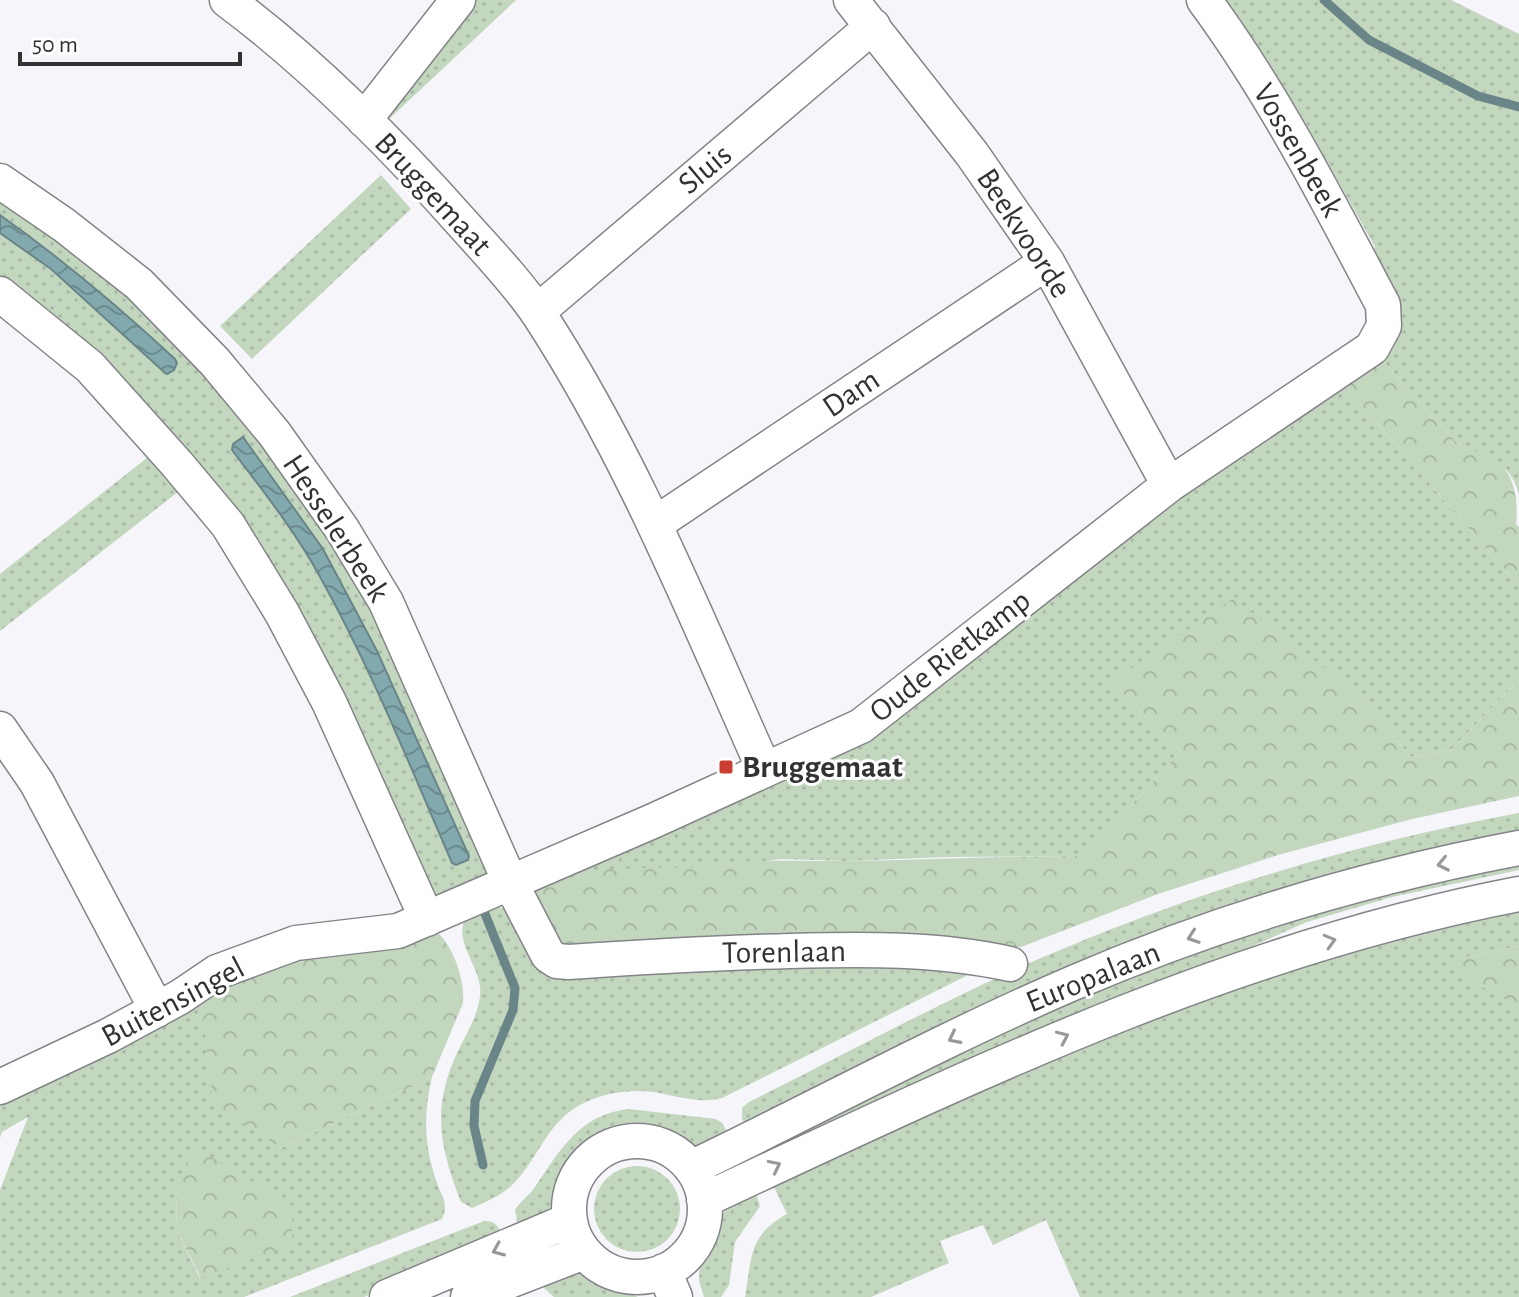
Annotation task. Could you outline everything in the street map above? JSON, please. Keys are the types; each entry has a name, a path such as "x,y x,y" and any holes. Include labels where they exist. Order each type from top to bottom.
{"street":[{"name":"Bruggemaat","path":"227,0 281,43 416,170 537,312 655,524 764,769"},
{"path":"364,120 458,0"},
{"name":"Beekvoorde","path":"851,0 972,154 1047,262 1169,485"},
{"name":"Vossenbeek","path":"1204,0 1290,131 1383,305"},
{"name":"Sluis","path":"537,312 873,26"},
{"name":"Hesselerbeek","path":"0,181 64,225 139,284 215,362 274,433 342,529 386,602 510,882 548,955 557,961"},
{"name":"Dam","path":"655,524 1047,262"},
{"path":"0,294 90,367 228,525 282,613 436,916"},
{"name":"Oude Rietkamp","path":"436,916 861,726 1169,485 1372,348 1384,326 1383,305"},
{"path":"2,737 37,783 157,1010"},
{"name":"Europalaan","path":"691,1168 997,1017 1129,961 1237,922 1342,890 1519,848"},
{"name":"Europalaan","path":"704,1200 829,1140 1140,1005 1311,946 1401,920 1519,894"},
{"name":"Buitensingel","path":"0,1087 108,1036 217,972 296,943 398,931 436,916"},
{"name":"Torenlaan","path":"557,961 853,949 974,956 1010,964"},
{"path":"631,1141 651,1142 670,1149 697,1177 704,1200 702,1231 681,1261 670,1284 606,1270 584,1252 570,1220 571,1191 580,1172 593,1156 611,1146 631,1141"},
{"path":"387,1297 570,1220"},
{"path":"468,1297 584,1252"}],"green space":[{"path":"469,0 516,0 387,121 386,117"},
{"path":"1225,0 1451,0 1519,34 1519,495 1509,473 1502,466 1456,442 1377,355 1366,253 1375,247 1305,122"},
{"path":"381,175 411,209 252,359 220,326"},
{"path":"0,193 109,275 201,362 358,575 489,875 450,900 433,897 293,610 0,282"},
{"path":"1377,355 1456,442 1499,462 1510,477 1517,505 1516,524 1519,527 1519,586 1341,382"},
{"path":"1341,382 1519,586 1519,680 1450,751 1410,757 1384,722 1337,677 1112,682 1180,751 1086,856 846,861 780,859 533,886 782,774 1017,614"},
{"path":"148,457 178,492 0,631 0,574"},
{"path":"1233,598 1337,677 1384,722 1410,757 1450,751 1519,680 1519,796 1412,819 1278,855 1158,894 1021,947 944,941 563,951 531,892 533,886 608,869 734,866 737,862 765,861 1086,856 1180,751 1112,682"},
{"path":"1519,813 1519,839 1380,870 747,1131 742,1108 749,1102 942,1004 1060,950 1172,907 1286,869 1402,838"},
{"path":"1519,857 1519,870 1392,897 1307,922 762,1162 755,1147 1171,953"},
{"path":"1519,902 1519,946 1448,961 1485,988 1519,1007 1519,1297 1080,1297 1046,1220 993,1245 983,1225 940,1241 949,1263 871,1297 745,1297 751,1259 758,1239 774,1222 787,1214 770,1179 1166,1004"},
{"path":"496,907 823,958 968,972 966,976 722,1098 696,1100 637,1091 612,1093 588,1101 563,1117 510,1187 472,1208 461,1202 448,1164 441,1111 449,1074 474,1018 480,996 478,977 462,928 465,919"},
{"path":"435,930 447,944 456,963 463,1003 432,1077 281,1148 213,1103 200,995 248,968"},
{"path":"1519,946 1519,1007 1447,961"},
{"path":"200,995 281,1148 432,1077 426,1117 427,1143 444,1201 444,1214 442,1219 244,1297 0,1297 0,1190 28,1117 2,1132 0,1138 0,1096","holes":["176,1183 200,1278 177,1231"]},
{"path":"629,1109 716,1119 731,1139 695,1145 646,1130 624,1130 610,1134 594,1142 576,1159 566,1173 550,1209 519,1230 515,1210 573,1136 597,1118"},
{"path":"197,1149 292,1205 292,1244 201,1278 177,1231 176,1183"},
{"path":"637,1166 654,1169 668,1178 677,1192 680,1209 677,1226 668,1240 654,1249 637,1252 620,1249 606,1240 597,1226 594,1209 597,1192 606,1178 620,1169"},
{"path":"754,1187 760,1206 735,1242 729,1285 721,1297 704,1297 699,1281 700,1263 715,1226 727,1207"},
{"path":"484,1221 496,1225 503,1237 364,1297 290,1297"},
{"path":"574,1270 638,1297 554,1297 540,1279"}],"water":[{"path":"0,215 68,266 133,321 175,359 174,370 167,374 164,372 51,269 0,233"},
{"path":"243,437 323,549 377,651 469,856 468,860 456,865 452,863 338,610 300,543 232,450 233,444"}],"waterway":[{"path":"1324,0 1369,40 1478,96 1519,107"},
{"path":"481,904 515,988 513,1010 475,1101 474,1126 483,1165"}],"place":[{"name":"Bruggemaat","path":"726,767"}]}
